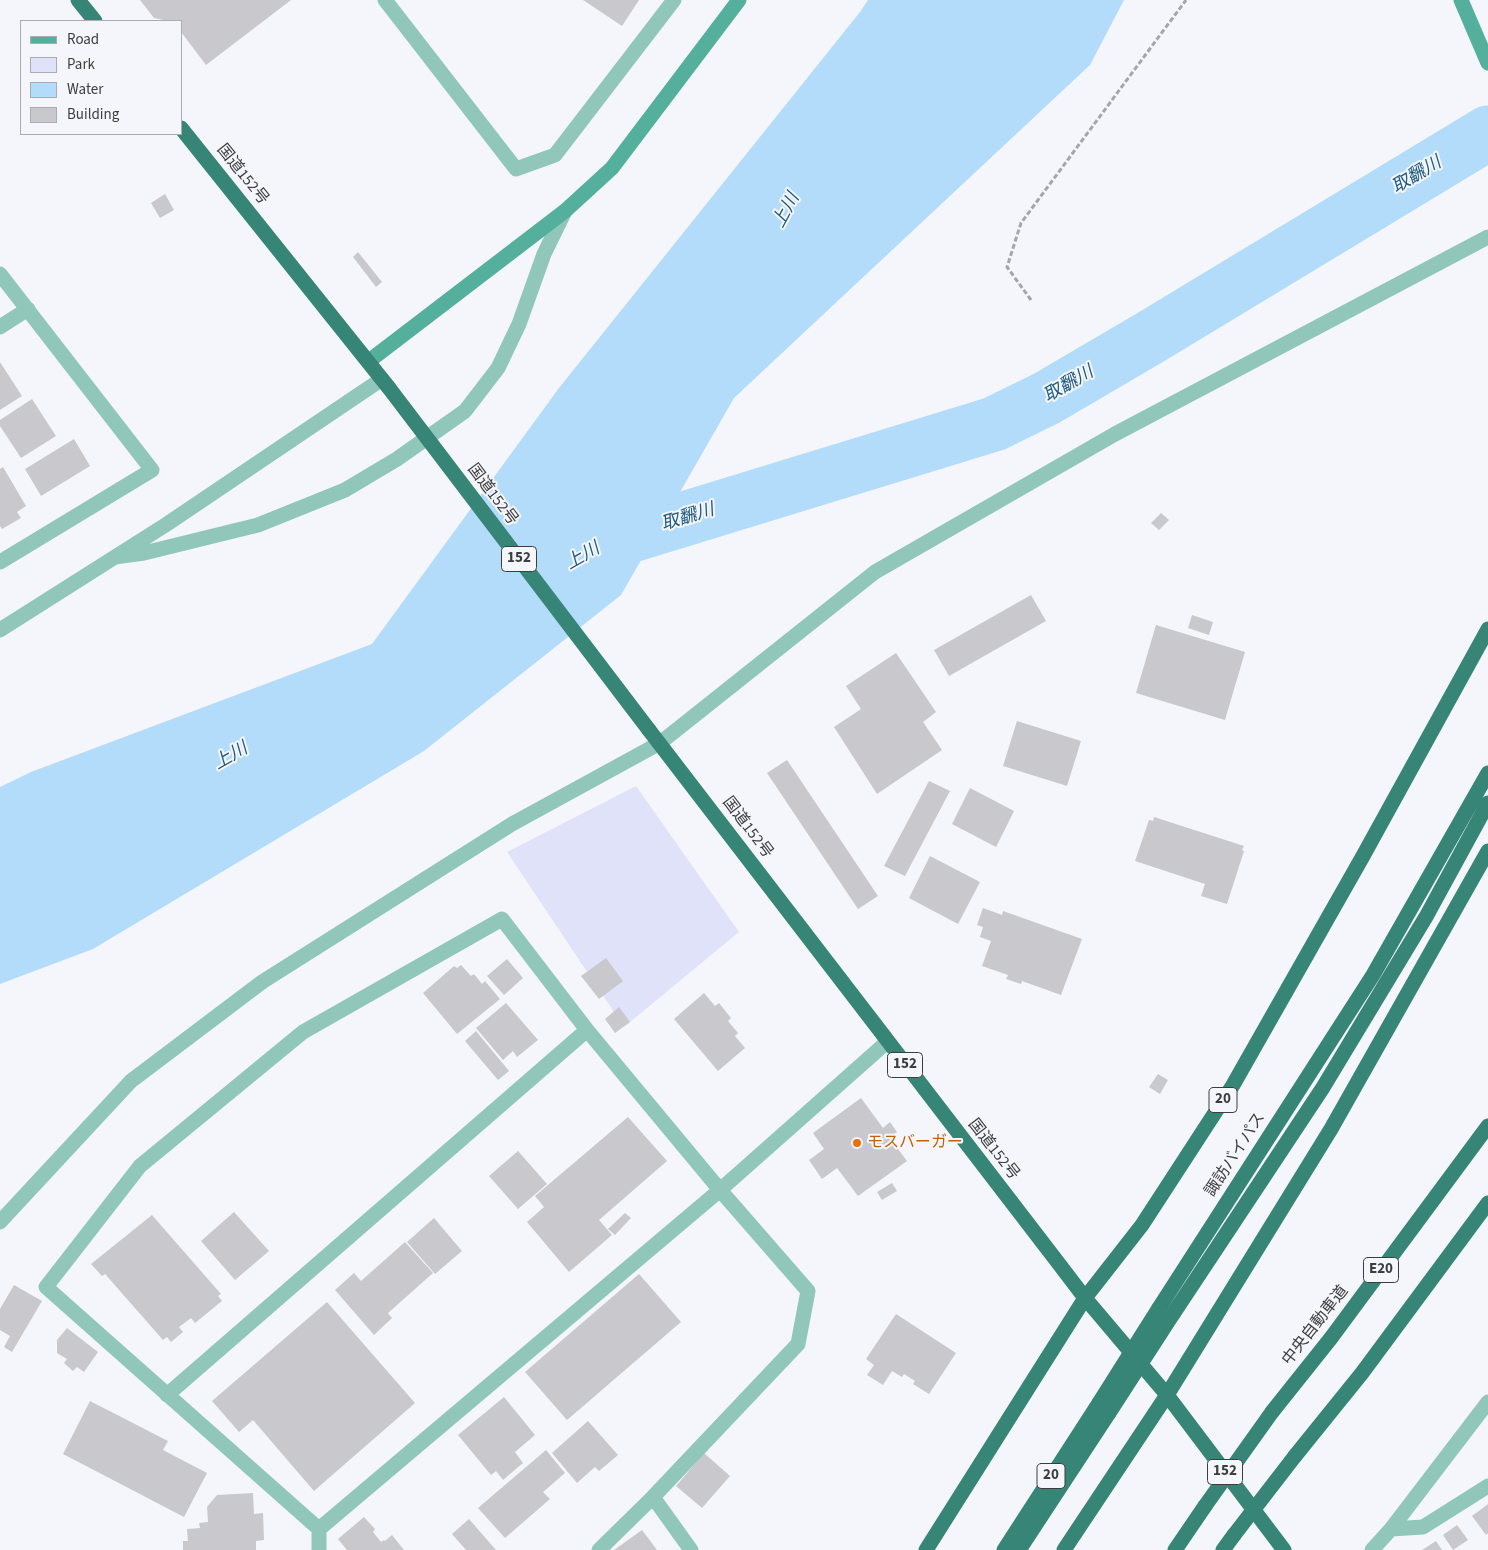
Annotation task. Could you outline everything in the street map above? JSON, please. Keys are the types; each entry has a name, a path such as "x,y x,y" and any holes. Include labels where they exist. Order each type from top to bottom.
{"highway":[{"path":"78,0 94,20"},
{"name":"国道152号","path":"182,129 369,361 888,1042 1086,1298 1167,1395 1284,1550"},
{"name":"20","path":"926,1550 1086,1298 1142,1225 1233,1085 1359,865 1488,629"},
{"name":"諏訪バイパス","path":"1020,1550 1104,1408 1159,1308 1373,974 1488,773"},
{"name":"諏訪バイパス","path":"1004,1550 1173,1314 1322,1089 1427,915 1488,803"},
{"path":"1064,1550 1167,1395 1330,1129 1488,851"},
{"name":"中央自動車道","path":"1175,1550 1272,1412 1331,1338 1488,1126"},
{"path":"1223,1550 1362,1373 1488,1203"}],"street":[{"path":"385,0 516,169 555,155 674,0"},
{"path":"369,361 565,211 612,168 739,0"},
{"path":"1464,4 1488,63"},
{"path":"115,557 144,553 258,525 345,490 397,459 466,411 498,368 519,324 544,254 565,211"},
{"path":"0,1222 131,1081 262,982 512,824 660,743 875,572 1115,434 1488,237"},
{"path":"0,274 152,470 0,562"},
{"path":"0,327 28,309"},
{"path":"0,630 386,384"},
{"path":"319,1550 319,1529 46,1287 140,1166 303,1032 502,919 587,1030 720,1190 808,1291 798,1344 600,1550"},
{"path":"167,1395 587,1030"},
{"path":"319,1529 720,1190 888,1042"},
{"path":"1372,1550 1391,1529 1488,1402"},
{"path":"1391,1529 1423,1527 1488,1486"},
{"path":"653,1497 691,1550"}],"path":[{"path":"1031,300 1007,267 1021,223 1186,0"}],"green space":[{"path":"636,786 739,932 624,1027 507,852"}],"water":[{"name":"上川","path":"868,0 1124,0 1090,65 734,398 621,595 424,751 93,949 0,984 0,787 31,772 372,644 559,388"}],"building":[{"path":"140,0 291,0 206,65 182,33 182,20 154,18"},
{"path":"583,0 639,0 622,26"},
{"path":"165,194 174,210 160,218 151,203"},
{"path":"358,252 382,282 376,287 353,257"},
{"path":"0,362 22,396 0,410"},
{"path":"32,399 56,436 21,458 0,426 0,420"},
{"path":"74,439 90,466 41,496 25,469"},
{"path":"3,467 26,506 17,512 21,518 2,529 0,526 0,469"},
{"path":"1161,513 1169,520 1159,530 1151,523"},
{"path":"1031,595 1046,621 949,676 934,650"},
{"path":"1192,615 1213,622 1209,635 1188,628"},
{"path":"1156,625 1245,652 1225,720 1136,693"},
{"path":"896,653 936,712 923,722 942,750 877,794 834,727 861,709 846,686"},
{"path":"1017,721 1081,741 1067,786 1003,766"},
{"path":"787,760 878,896 858,909 767,773"},
{"path":"929,781 950,791 905,876 884,866"},
{"path":"970,788 1014,811 996,847 952,824"},
{"path":"1154,817 1244,846 1227,904 1201,896 1205,884 1135,861 1149,820 1153,821"},
{"path":"930,856 980,882 958,924 909,898"},
{"path":"983,908 1002,915 1003,911 1082,939 1061,995 1022,981 1021,984 1006,979 1008,975 982,966 991,941 980,937 983,927 977,925"},
{"path":"606,958 623,981 599,999 581,976"},
{"path":"507,959 523,978 504,995 487,976"},
{"path":"461,965 471,976 474,974 482,984 485,981 500,999 457,1034 423,993 454,966 457,968"},
{"path":"704,993 715,1006 719,1003 731,1018 728,1021 738,1033 735,1036 745,1048 718,1071 674,1019"},
{"path":"506,1003 538,1040 517,1057 513,1051 503,1060 476,1028"},
{"path":"619,1007 630,1022 615,1033 605,1019"},
{"path":"476,1031 509,1071 498,1080 465,1041"},
{"path":"1158,1074 1168,1080 1160,1094 1149,1087"},
{"name":"モスバーガー","path":"861,1098 883,1128 890,1122 897,1132 889,1137 907,1161 858,1196 837,1168 822,1179 809,1160 824,1149 813,1133"},
{"path":"628,1117 667,1161 599,1220 612,1235 569,1272 527,1222 544,1207 535,1196"},
{"path":"518,1151 547,1184 518,1209 489,1176"},
{"path":"892,1183 897,1191 882,1200 877,1192"},
{"path":"234,1212 269,1251 235,1280 201,1241"},
{"path":"625,1213 631,1218 615,1235 608,1229"},
{"path":"152,1215 221,1294 218,1296 222,1301 195,1323 191,1318 179,1327 183,1332 171,1342 167,1337 163,1340 105,1274 102,1276 91,1264"},
{"path":"434,1218 462,1251 435,1274 407,1242"},
{"path":"405,1242 433,1273 388,1313 392,1318 374,1335 335,1290 354,1273 361,1281"},
{"path":"639,1274 681,1322 567,1420 525,1372"},
{"path":"14,1285 42,1301 12,1352 4,1347 10,1336 0,1330 0,1309"},
{"path":"327,1302 415,1403 314,1491 253,1420 239,1432 212,1401"},
{"path":"896,1314 956,1353 929,1394 913,1384 915,1381 904,1374 902,1377 892,1371 883,1385 867,1375 874,1365 866,1359"},
{"path":"67,1328 98,1352 84,1372 77,1367 73,1371 64,1363 67,1359 57,1353 57,1340"},
{"path":"504,1397 535,1435 515,1452 523,1463 503,1480 496,1471 491,1475 458,1435"},
{"path":"90,1401 168,1441 163,1450 207,1473 184,1517 63,1454"},
{"path":"588,1421 618,1455 599,1471 595,1467 577,1483 552,1453"},
{"path":"546,1450 565,1473 543,1492 550,1499 505,1538 478,1508"},
{"path":"704,1453 730,1476 702,1508 676,1486"},
{"path":"253,1493 254,1514 263,1513 264,1540 256,1541 256,1550 183,1550 183,1541 188,1541 187,1529 200,1528 199,1523 208,1522 207,1507 217,1495"},
{"path":"1488,1504 1488,1533 1486,1535 1472,1516"},
{"path":"364,1517 375,1529 373,1532 381,1542 392,1535 404,1550 347,1550 338,1539"},
{"path":"469,1519 496,1550 466,1550 452,1534"},
{"path":"1457,1525 1468,1540 1453,1550 1443,1535"},
{"path":"642,1530 657,1550 614,1550"},
{"path":"1436,1541 1442,1550 1422,1550"}],"waterway":[{"name":"取飜川","path":"609,542 994,424 1047,398 1151,337 1488,133"}],"place":[{"name":"モスバーガー","path":"857,1143"}]}
